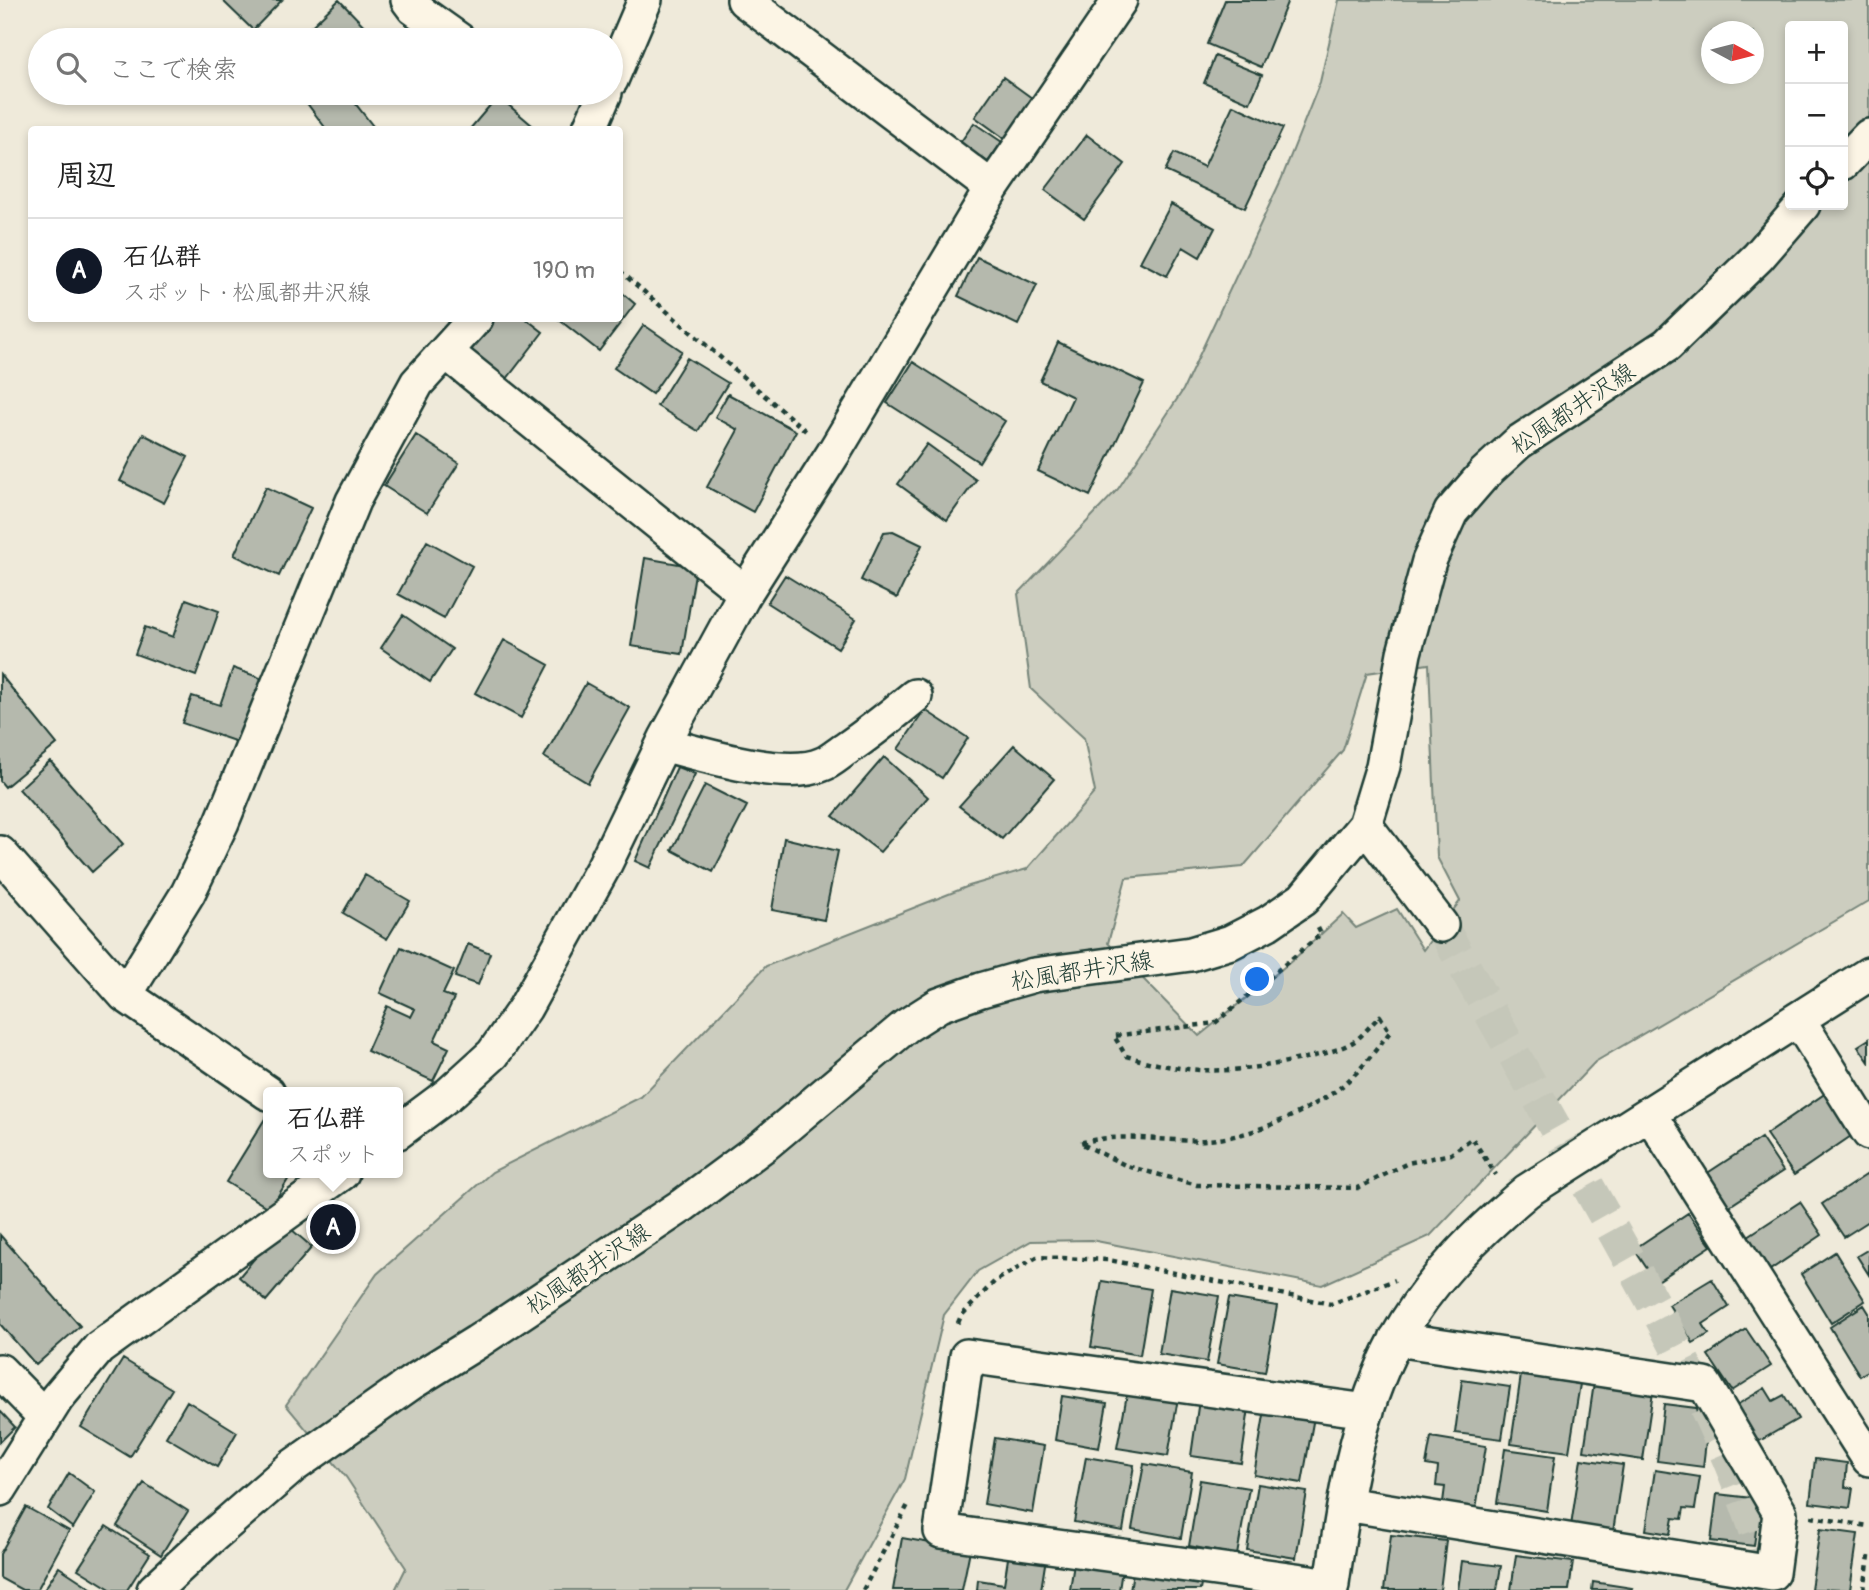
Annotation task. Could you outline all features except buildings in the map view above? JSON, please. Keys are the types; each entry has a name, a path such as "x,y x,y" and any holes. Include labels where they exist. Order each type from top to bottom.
{"street":[{"path":"408,0 414,8 442,28"},
{"path":"623,53 646,0"},
{"path":"744,0 992,188"},
{"path":"403,1128 449,1094 493,1054 525,1008 604,866 663,744 745,593 833,454 992,188 1120,0"},
{"path":"591,126 600,105"},
{"path":"1848,158 1869,136"},
{"name":"松風都井沢線","path":"154,1590 293,1466 411,1383 683,1205 764,1145 906,1026 939,1004 1034,975 1191,954 1231,942 1268,923 1303,899 1365,825 1383,766 1405,653 1429,561 1451,512 1484,474 1519,442 1667,345 1758,257 1799,210"},
{"path":"125,995 188,893 222,822 353,501 417,383 472,322"},
{"path":"446,352 745,593"},
{"path":"663,744 718,759 802,769 823,764 870,733 915,696"},
{"path":"1365,825 1441,925"},
{"path":"0,853 125,995 263,1090"},
{"path":"1367,1410 967,1356 941,1531 1332,1587 1345,1504 1367,1410 1396,1339 1421,1300 1458,1256 1486,1226 1527,1191 1869,974"},
{"path":"1798,1019 1869,1133"},
{"path":"1650,1114 1869,1458"},
{"path":"0,1489 45,1417 99,1348 335,1178"},
{"path":"1345,1504 1772,1573 1780,1513 1705,1385 1396,1339"},
{"path":"0,1371 45,1417"}],"path":[{"path":"623,274 833,454"},
{"path":"1303,899 1321,934 1215,1023 1114,1036 1126,1056 1164,1067 1203,1072 1253,1069 1314,1056 1353,1042 1380,1016 1390,1032 1366,1062 1332,1094 1245,1135 1207,1140 1100,1138 1080,1143 1127,1166 1197,1185 1358,1188 1408,1163 1451,1154 1472,1138 1513,1202"},
{"path":"1780,1513 1869,1526"},
{"path":"1864,1590 1869,1556"}],"shaded area":[{"path":"1339,0 1869,0 1869,901 1595,1062 1430,1236 1322,1285 1091,1240 1031,1241 978,1271 944,1315 905,1479 844,1590 395,1590 406,1568 346,1477 286,1405 377,1274 492,1172 641,1097 766,966 969,886 1027,869 1095,792 1084,738 1031,689 1018,594 1118,489 1183,390 1281,180 1320,82","holes":["1429,664 1437,857 1460,901 1423,950 1397,909 1356,928 1343,914 1294,959 1199,1036 1108,943 1126,878 1243,867 1343,750 1367,673"]}],"tunnel":[{"path":"1441,925 1624,1250 1698,1391 1740,1488 1774,1590"}],"place":[{"name":"石仏群","path":"333,1227"}]}
